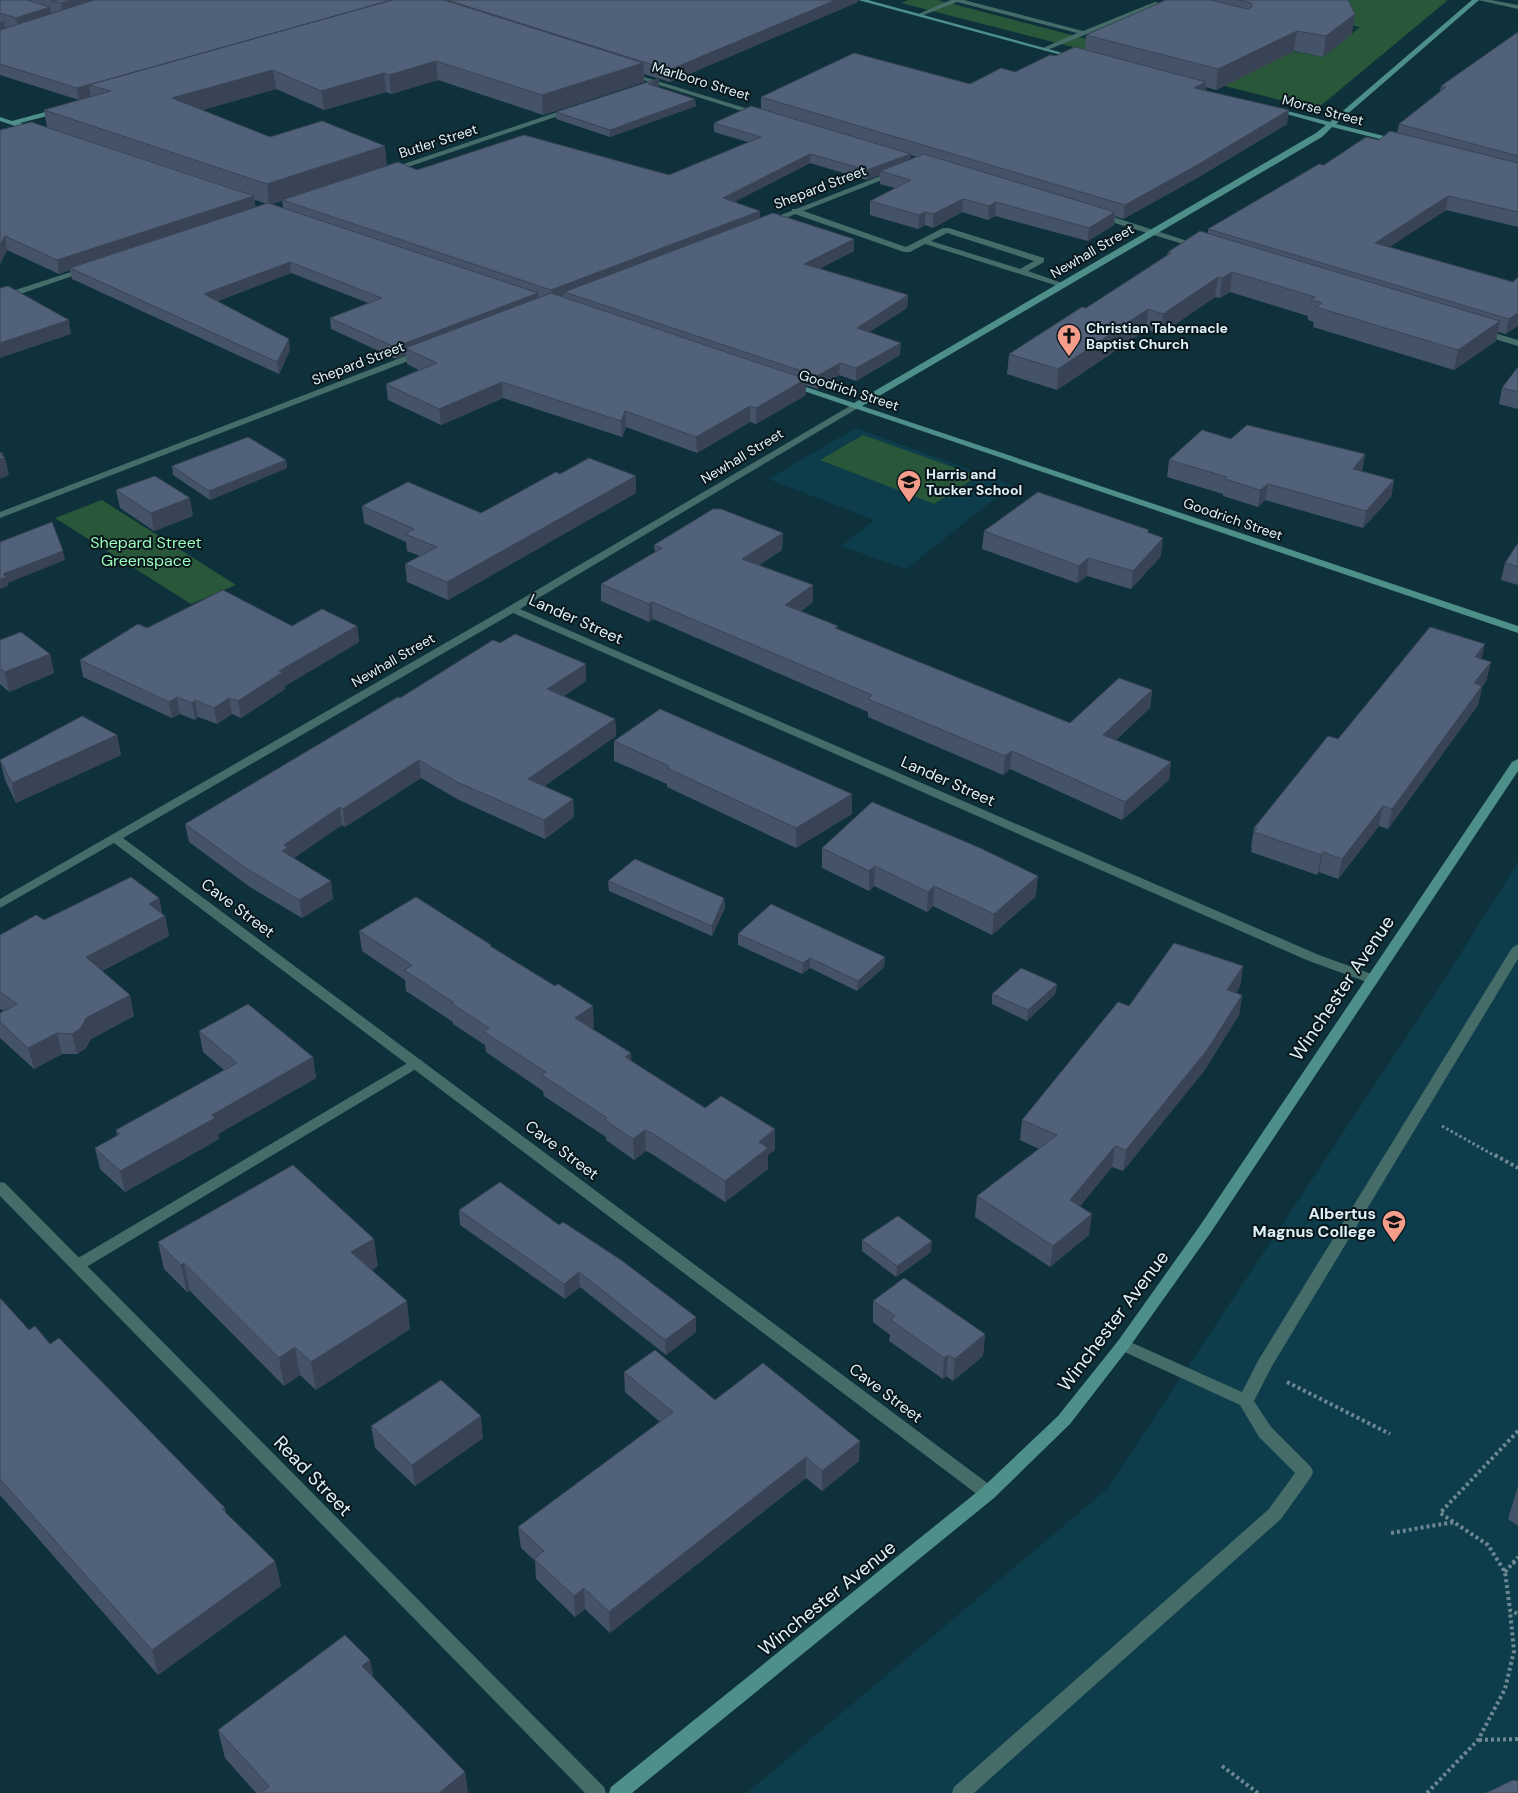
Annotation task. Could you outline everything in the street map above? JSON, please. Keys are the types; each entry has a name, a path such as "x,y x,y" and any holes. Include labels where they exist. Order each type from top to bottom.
{"street":[{"path":"861,0 1083,59"},
{"path":"919,15 957,0 1083,33"},
{"name":"Newhall Street","path":"0,904 512,609 1319,135 1476,0"},
{"path":"1481,0 1518,7"},
{"path":"1045,49 1157,1 1184,9"},
{"name":"Marlboro Street","path":"620,70 770,117"},
{"path":"643,87 656,82"},
{"name":"Morse Street","path":"1261,106 1408,145"},
{"path":"0,127 70,107"},
{"name":"Butler Street","path":"383,173 579,108"},
{"path":"0,119 44,134"},
{"name":"Shepard Street","path":"758,225 908,168"},
{"path":"795,211 906,250 946,230 1041,260 1022,271"},
{"path":"1092,214 1204,247"},
{"path":"924,241 1064,285"},
{"path":"0,298 94,267"},
{"path":"1470,328 1518,343"},
{"name":"Shepard Street","path":"0,515 432,349"},
{"name":"Goodrich Street","path":"782,382 1518,630"},
{"name":"Lander Street","path":"512,609 1314,958 1372,979"},
{"name":"Winchester Avenue","path":"618,1793 988,1493 1064,1420 1122,1345 1204,1231 1518,762"},
{"name":"Cave Street","path":"114,837 988,1493"},
{"path":"1246,1401 1262,1369 1376,1183 1416,1112 1518,948"},
{"path":"78,1265 416,1063"},
{"name":"Read Street","path":"0,1187 596,1793"},
{"path":"961,1793 1274,1514 1305,1472 1265,1432 1246,1401 1122,1345"}],"path":[{"path":"1416,1112 1517,1166"},
{"path":"1262,1369 1390,1434"},
{"path":"1427,1793 1478,1740 1506,1689 1514,1651 1505,1572 1488,1546 1440,1513 1518,1432"},
{"path":"1391,1533 1454,1522"},
{"path":"1505,1572 1518,1557"},
{"path":"1513,1562 1518,1565"},
{"path":"1510,1610 1518,1614"},
{"path":"1478,1740 1518,1739"},
{"path":"1222,1766 1258,1793"}],"shaded area":[{"name":"Harris and Tucker School","path":"856,428 1012,485 906,569 841,546 874,520 768,479"},
{"name":"Albertus Magnus College","path":"1518,862 1518,1793 747,1793 1106,1490 1433,997"}],"green space":[{"path":"909,0 938,0 1102,43 1202,0 1448,0 1318,108 1307,107 901,3","holes":["1309,18 1360,27 1323,57 1291,51"]},
{"path":"863,435 978,476 934,504 820,460"},
{"name":"Shepard Street Greenspace","path":"102,500 236,585 191,604 55,518"}],"building":[{"path":"0,0 27,0 50,7 16,18 0,13"},
{"path":"50,0 71,0 61,3"},
{"path":"94,0 392,0 77,88 0,64 0,30"},
{"path":"392,0 444,0 643,63 542,95 436,61 389,75 384,73 321,91 273,70 172,98 270,137 322,121 385,146 267,184 44,110 111,91 89,85"},
{"path":"447,0 836,0 669,70"},
{"path":"1166,0 1211,0 1247,9 1252,7 1251,3 1238,0 1348,0 1355,14 1326,36 1297,31 1218,69 1086,35"},
{"path":"1518,32 1518,156 1399,124 1446,87 1441,86"},
{"path":"1075,47 1206,82 1194,88 1289,110 1199,164 1125,205 761,97 854,53 970,84 1001,68 1015,72 1050,55 1055,56"},
{"path":"659,79 648,84 695,99 610,130 556,112"},
{"path":"751,106 911,154 867,170 810,154 723,198 760,211 551,290 282,200 398,162 417,170 524,135 669,175 761,137 714,123"},
{"path":"31,122 254,196 57,260 5,236 0,245 0,130"},
{"path":"1390,131 1518,163 1518,212 1448,196 1375,243 1513,282 1518,277 1518,313 1509,319 1208,229 1319,164 1324,165 1366,137 1379,140"},
{"path":"924,154 1115,212 1089,228 996,202 989,206 963,199 933,214 925,212 919,215 870,201 911,180 880,171"},
{"path":"268,203 538,293 395,347 330,318 382,298 290,262 204,294 289,339 277,362 70,268"},
{"path":"773,213 854,239 804,264 908,295 857,328 901,343 856,368 840,363 817,376 564,292"},
{"path":"1200,231 1500,321 1458,350 1316,307 1322,303 1311,300 1315,297 1232,272 1222,278 1218,277 1163,314 1148,309 1058,369 1009,354 1082,307 1086,308 1171,253 1168,252"},
{"path":"8,286 69,320 0,343 0,288"},
{"path":"551,293 806,379 756,408 750,406 696,437 625,411 621,421 502,382 439,409 386,384 437,363 405,348"},
{"path":"1518,367 1518,392 1502,388"},
{"path":"1247,425 1365,454 1353,469 1394,480 1366,511 1268,484 1260,490 1225,479 1227,477 1169,460 1202,430 1231,439"},
{"path":"248,437 286,460 209,491 172,466"},
{"path":"0,452 3,454 1,455 5,458 0,459"},
{"path":"589,458 636,476 447,582 405,564 437,547 405,534 414,529 362,506 408,482 481,513 556,472 560,474"},
{"path":"155,476 190,498 151,513 116,490"},
{"path":"1038,492 1149,530 1147,532 1163,538 1133,571 1088,558 1079,566 984,531"},
{"path":"713,509 721,509 783,533 742,559 813,585 785,605 838,626 835,628 1070,723 1119,678 1152,690 1103,735 1171,762 1125,802 1012,751 1005,756 868,699 872,695 652,602 649,604 601,584 662,548 654,545"},
{"path":"52,522 63,551 3,574 6,577 0,579 0,542"},
{"path":"1518,543 1518,567 1505,563"},
{"path":"223,590 292,626 322,609 357,626 279,671 283,672 238,701 229,698 214,708 195,700 192,703 177,697 169,702 80,660 138,624 147,628"},
{"path":"1430,627 1485,644 1475,657 1491,662 1474,683 1482,686 1392,809 1383,806 1342,859 1323,852 1321,855 1254,832 1257,829 1254,828 1328,736 1338,739"},
{"path":"21,632 50,654 5,672 0,669 0,640"},
{"path":"515,634 586,664 547,689 615,719 528,779 573,799 544,820 457,782 419,760 343,809 340,807 284,845 288,848 282,851 331,881 299,900 247,869 185,824 398,697 400,698 493,640 500,643"},
{"path":"660,709 852,794 796,828 667,768 669,766 614,741"},
{"path":"82,716 117,735 12,783 0,760"},
{"path":"872,802 980,848 1038,876 994,914 934,886 928,892 875,866 869,871 822,848"},
{"path":"635,859 724,898 712,926 608,881"},
{"path":"131,877 159,898 149,904 165,916 86,957 130,995 86,1018 81,1028 72,1034 57,1033 28,1048 0,1022 0,1013 17,1004 0,992 0,935 36,915 44,920"},
{"path":"416,897 490,946 555,986 558,984 593,1006 575,1018 631,1053 625,1057 705,1108 721,1096 775,1129 759,1142 768,1148 725,1181 652,1133 645,1130 633,1139 605,1120 607,1118 542,1075 546,1072 484,1032 489,1028 404,970 412,965 359,931"},
{"path":"771,904 885,957 858,981 810,958 803,963 738,934"},
{"path":"1174,943 1243,966 1227,990 1242,995 1207,1050 1126,1150 1115,1146 1070,1200 1092,1214 1053,1246 977,1196 1057,1135 1022,1120 1118,1002 1129,1006"},
{"path":"1021,968 1057,984 1028,1010 992,994"},
{"path":"248,1004 313,1057 212,1115 215,1118 120,1171 95,1148 120,1134 116,1130 237,1063 199,1031"},
{"path":"293,1165 374,1239 351,1252 407,1301 311,1362 295,1347 279,1358 184,1263 181,1265 158,1242"},
{"path":"500,1182 559,1225 563,1222 621,1260 696,1317 665,1340 579,1272 564,1284 459,1210"},
{"path":"898,1216 932,1241 897,1266 862,1240"},
{"path":"904,1278 985,1334 955,1359 948,1355 944,1358 891,1320 895,1316 873,1301"},
{"path":"0,1298 29,1330 35,1326 50,1344 59,1338 225,1508 222,1509 275,1561 152,1650 0,1479"},
{"path":"655,1350 715,1400 763,1363 860,1441 822,1471 806,1457 609,1612 584,1588 574,1596 534,1559 544,1551 518,1527 673,1412 624,1372"},
{"path":"441,1380 481,1416 412,1465 371,1426"},
{"path":"345,1635 370,1660 362,1666 465,1772 439,1793 261,1793 269,1786 218,1730"},
{"path":"1513,1780 1518,1781 1518,1793 1486,1793"}],"place":[{"name":"Christian Tabernacle Baptist Church","path":"1069,357"},
{"name":"Harris and Tucker School","path":"909,503"},
{"name":"Albertus Magnus College","path":"1394,1243"}]}
